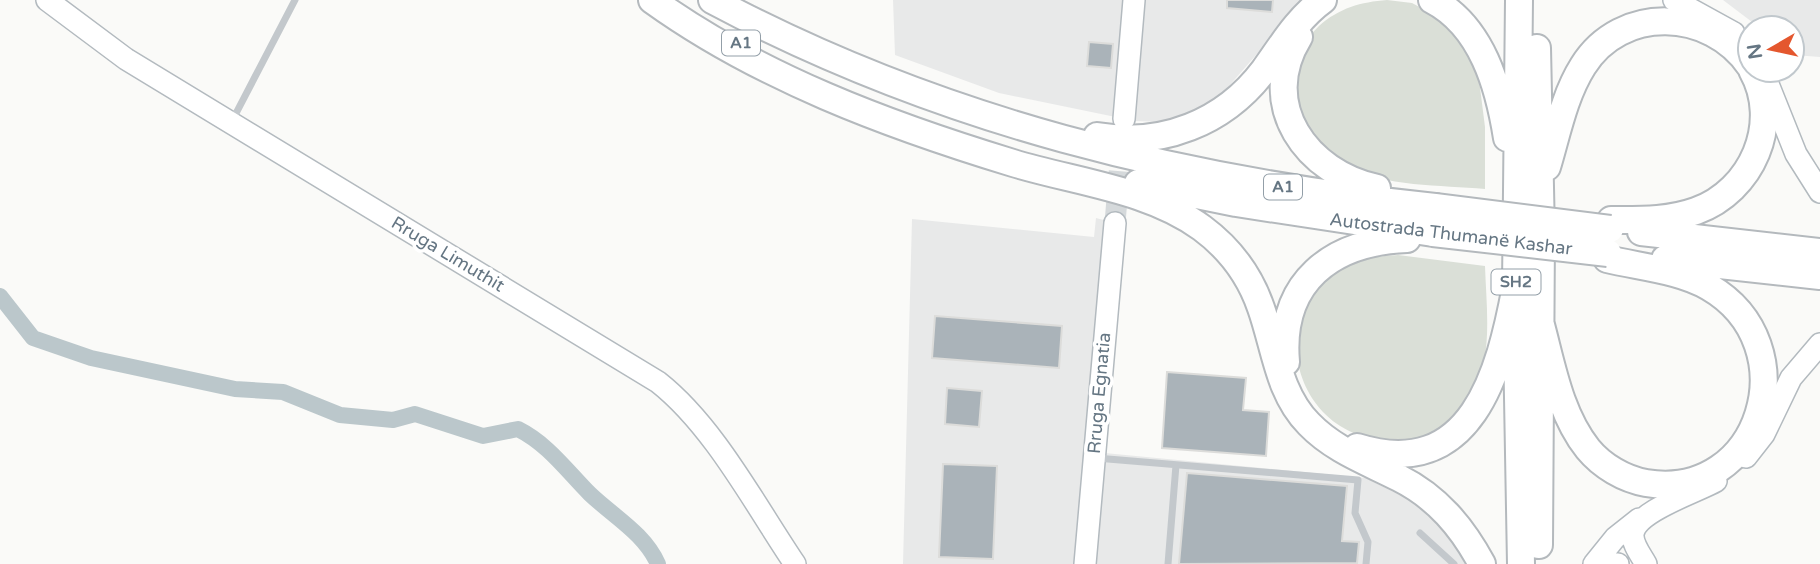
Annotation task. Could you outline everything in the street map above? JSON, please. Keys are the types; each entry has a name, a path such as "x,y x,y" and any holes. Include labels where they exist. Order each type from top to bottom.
{"highway":[{"path":"652,0 745,57 824,68"},
{"name":"Autostrada Thumanë Kashar","path":"662,0 761,53 824,68 868,67 916,94 1103,151 1434,219"},
{"name":"Autostrada Thumanë Kashar","path":"712,0 824,68 867,106 1101,174 1236,203 1434,219 1609,240"},
{"path":"737,0 824,68"},
{"path":"868,67 1063,128 1118,139 1149,138 1189,128 1233,103 1256,80 1302,19 1323,0"},
{"path":"1338,0 1308,23 1288,60 1285,103 1296,132 1315,157 1342,177 1434,219"},
{"path":"1432,0 1461,22 1491,71 1529,189"},
{"name":"SH2","path":"1519,0 1529,189 1541,325 1539,564"},
{"name":"SH2","path":"1521,564 1516,286 1529,189 1537,0"},
{"path":"1529,189 1581,68 1605,41 1619,33 1655,21 1690,23 1723,38 1736,52"},
{"path":"1609,240 1648,220 1682,215 1715,202 1739,182 1755,158 1763,132 1762,97 1757,84"},
{"path":"867,106 1014,164 1146,199 1202,228 1230,254 1253,289 1284,386 1299,414 1337,447 1401,479 1435,502 1459,527 1482,564"},
{"path":"1434,219 1337,254 1308,279 1292,306 1284,343 1291,382 1313,418 1342,441 1378,453 1401,454 1424,450 1446,440 1465,424 1478,407 1499,364 1516,286"},
{"path":"1609,240 1820,252"},
{"path":"1609,240 1820,276"},
{"path":"1541,325 1559,389 1578,434 1588,449 1616,472 1635,481 1676,485 1712,472 1741,448 1759,415 1764,393 1760,347 1751,326 1725,297 1707,286 1609,240"}],"main road":[{"name":"Rruga Limuthit","path":"47,0 126,59 673,394 709,436 795,564"},
{"path":"1124,119 1134,0"},
{"path":"1674,0 1728,28 1736,36"},
{"path":"1768,84 1796,154 1820,192"},
{"name":"Rruga Egnatia","path":"1085,564 1115,223"},
{"path":"1594,564 1615,538 1645,516 1701,490 1738,465 1764,434 1791,378 1820,344"},
{"path":"1645,516 1633,536 1646,564"},
{"path":"1603,564 1618,564"}],"lane":[{"path":"231,122 295,0"},
{"path":"1094,458 1358,480 1355,513 1368,542 1366,564"},
{"path":"1168,564 1176,465"},
{"path":"1420,533 1454,564"}],"shaded area":[{"path":"893,0 1304,0 1221,95 1190,113 1163,122 1135,121 999,93 895,55"},
{"path":"1387,0 1412,3 1444,20 1477,64 1485,127 1485,189 1413,184 1360,173 1327,154 1303,121 1295,81 1305,42 1319,26 1342,10 1368,2"},
{"path":"1723,0 1820,0 1820,57 1806,56 1806,14 1742,14"},
{"path":"1096,218 1115,223 1094,452 1366,478 1412,501 1450,535 1471,564 903,564 912,219 1094,237"},
{"path":"1398,255 1485,266 1486,350 1481,373 1472,394 1451,420 1427,436 1386,440 1353,433 1327,416 1309,393 1298,365 1297,335 1305,307 1322,282 1351,263"}],"building":[{"path":"1227,0 1273,0 1272,12 1227,8"},
{"path":"1089,42 1113,44 1111,68 1087,66"},
{"path":"935,316 1062,326 1059,368 932,358"},
{"path":"1167,372 1246,378 1243,410 1269,412 1266,456 1162,448"},
{"path":"947,388 982,391 979,427 945,424"},
{"path":"943,464 997,466 993,559 939,557"},
{"path":"1187,473 1347,486 1342,541 1359,542 1357,563 1179,564"}],"waterway":[{"path":"0,296 33,338 91,358 235,389 283,392 340,415 393,420 415,414 483,436 518,429 548,450 590,494 637,534 658,564"}],"tunnel":[{"path":"1115,223 1122,138"}]}
